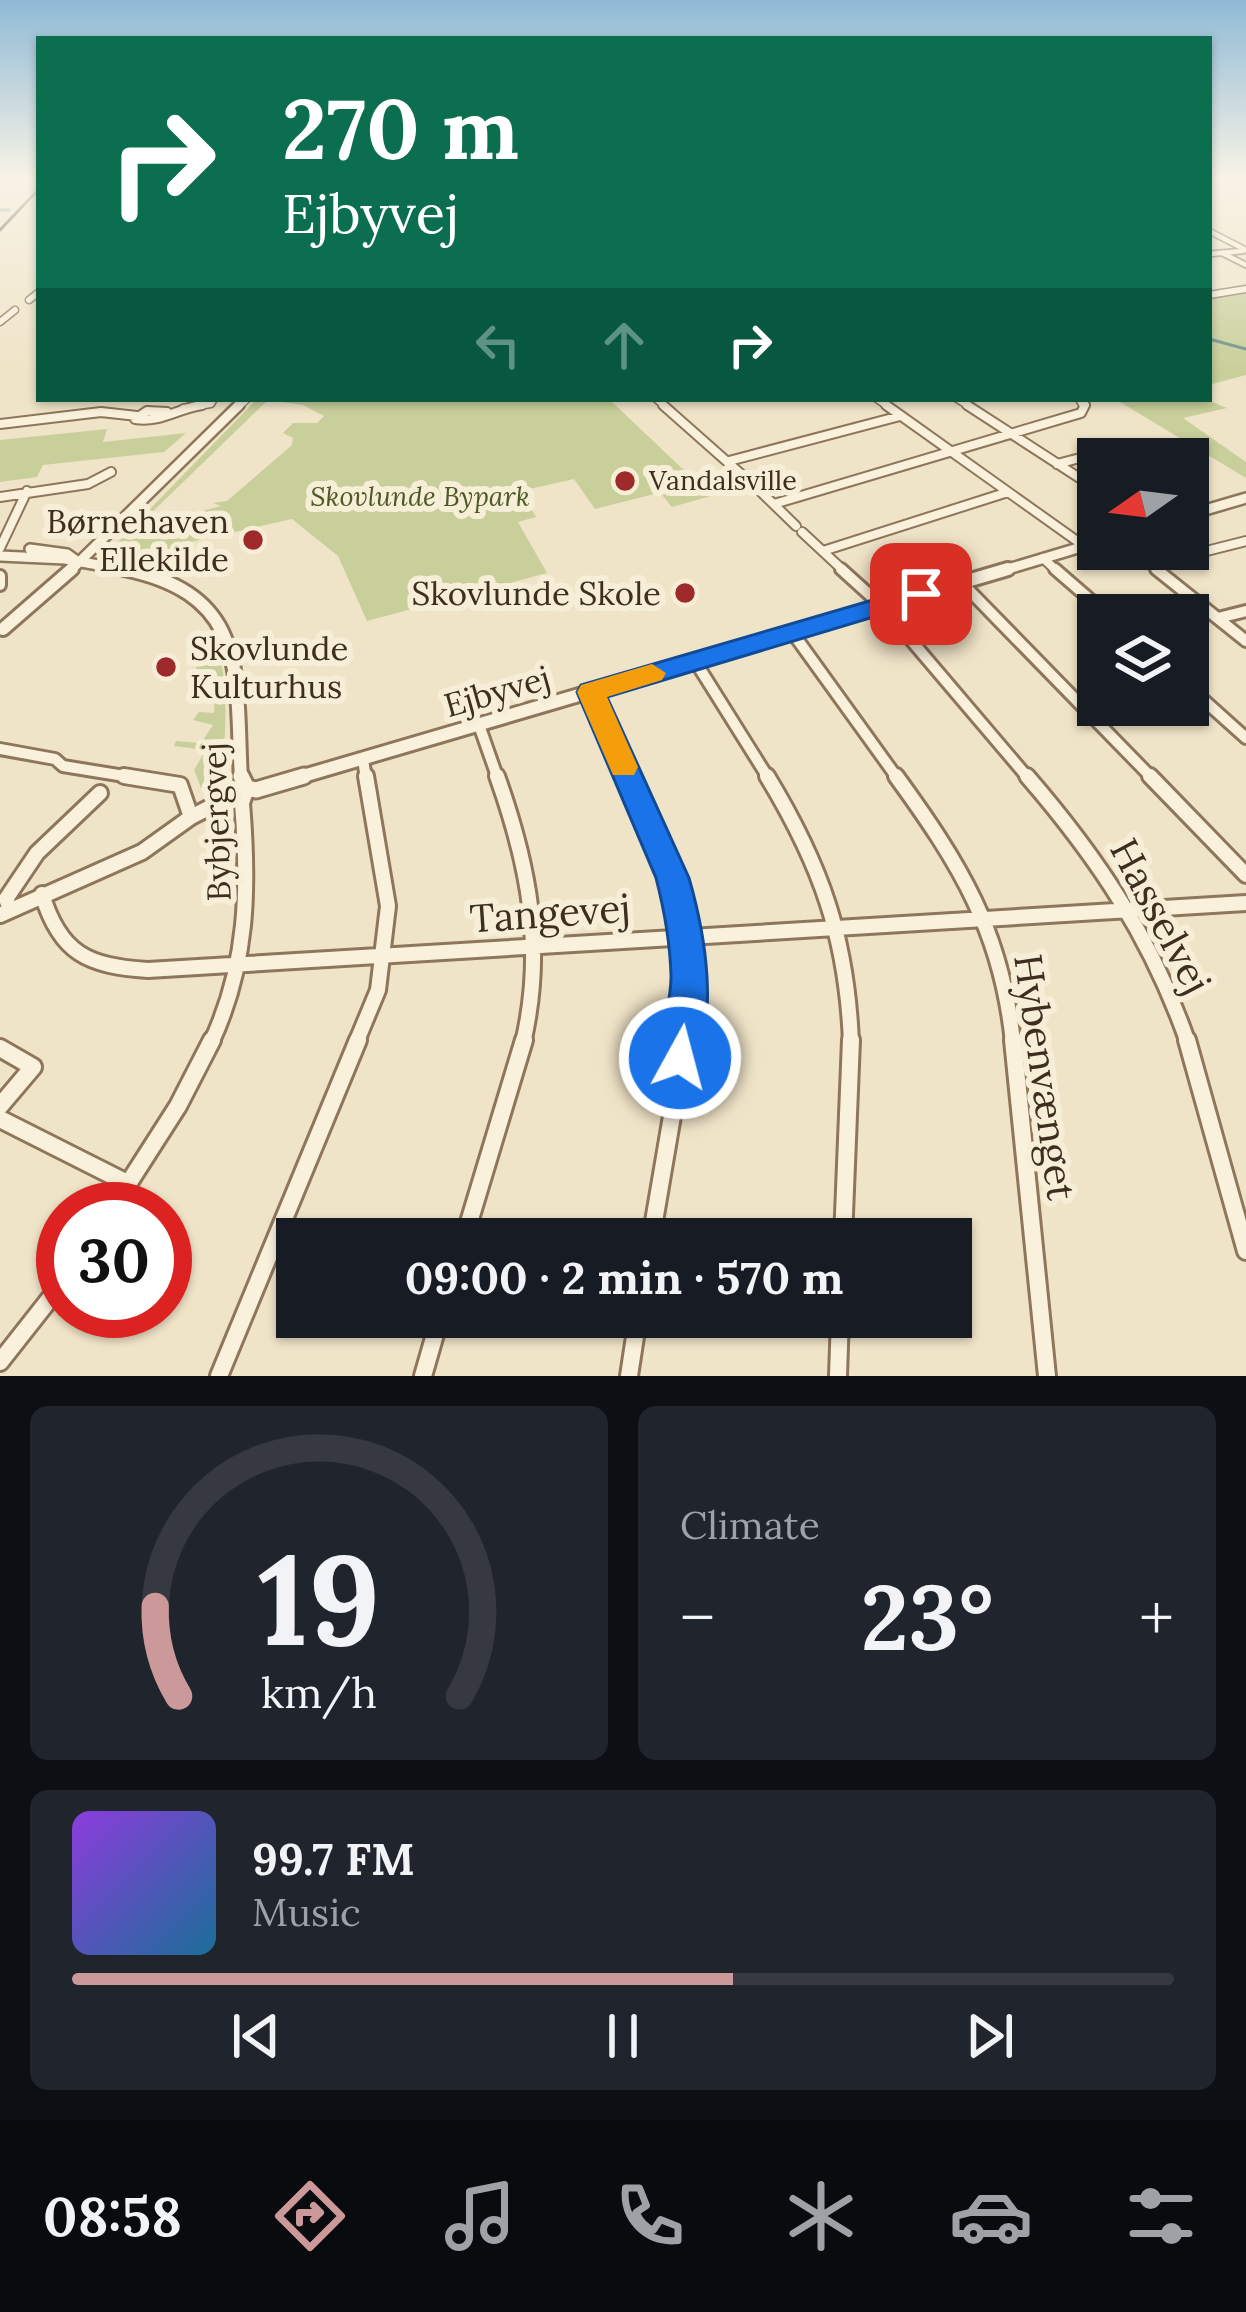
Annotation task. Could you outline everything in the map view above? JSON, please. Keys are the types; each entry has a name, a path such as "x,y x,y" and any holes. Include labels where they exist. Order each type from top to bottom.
{"street":[{"path":"1212,254 1246,250"},
{"path":"1222,253 1246,265"},
{"path":"1212,295 1246,290"},
{"path":"29,300 36,294"},
{"path":"0,322 15,310"},
{"path":"0,424 107,412 137,416 212,402"},
{"path":"1,630 240,402"},
{"name":"Hasselvej","path":"660,402 877,602 1086,844 1130,910 1171,997 1222,1148 1246,1251"},
{"path":"882,402 1077,541"},
{"path":"966,402 1077,477"},
{"path":"774,504 1082,412 1082,402"},
{"path":"729,461 900,415"},
{"path":"1057,464 1077,458"},
{"path":"0,496 88,484 110,472"},
{"path":"0,551 27,491"},
{"path":"823,551 1008,492"},
{"path":"1209,509 1246,498"},
{"path":"1209,550 1246,541"},
{"name":"Ejbyvej","path":"5,912 142,852 191,817 247,788 264,789 792,632 877,602 1077,548"},
{"name":"Bybjergvej","path":"0,551 171,582 218,621 233,648 238,670 239,762 247,788 242,803 247,915 238,964 211,1040 130,1182"},
{"path":"1043,558 1084,594"},
{"path":"1157,570 1246,641"},
{"path":"961,582 1246,875"},
{"path":"1218,619 1246,611"},
{"name":"Hybenvænget","path":"792,632 946,845 987,920 1010,1011 1047,1376"},
{"path":"695,661 814,865 838,928 849,1004 844,1218"},
{"path":"591,692 673,878 686,937 686,1022 654,1218"},
{"path":"1209,705 1246,738"},
{"path":"470,1218 526,1025 536,947 527,876 479,725"},
{"path":"0,749 55,759 63,766 180,785 191,817"},
{"path":"219,1376 368,1021 385,956 388,907 363,759"},
{"path":"5,912 6,899 22,871 100,793"},
{"name":"Tangevej","path":"42,894 48,921 59,939 95,963 148,970 1246,903"},
{"path":"0,1048 33,1067 0,1106"},
{"path":"0,1119 125,1182"},
{"path":"0,1362 36,1316"},
{"path":"423,1376 434,1338"},
{"path":"629,1376 635,1338"},
{"path":"838,1376 839,1338"}],"green space":[{"path":"1246,293 1246,375 1212,384 1212,296"},
{"name":"Skovlunde Bypark","path":"254,402 266,402 144,520 161,522 174,513 187,515 221,506 213,503 227,501 292,445 293,438 283,433 293,423 317,423 324,416 303,405 282,402 612,402 711,496 672,507 662,495 678,488 595,509 574,479 521,491 536,517 518,522 547,573 367,621 338,556 292,519 186,543 184,563 157,557 145,564 120,558 113,547"},
{"path":"1120,402 1212,402 1227,408 1183,418 1246,462 1246,478 1209,456 1209,438 1180,438"},
{"path":"107,429 103,442 186,433 164,452 43,465 37,477 0,482 0,440"},
{"path":"213,646 225,693 222,792 201,788 194,770 206,750 174,746 176,741 201,743 213,725 193,720 199,712 214,713 215,683 201,682 207,673 202,670 188,679"}],"waterway":[{"path":"1212,340 1246,349"}],"slow traffic":[{"path":"623,767 591,692 652,673"}],"place":[{"name":"Vandalsville","path":"625,481"},
{"name":"Børnehaven Ellekilde","path":"253,540"},
{"name":"Skovlunde Skole","path":"685,593"},
{"name":"Skovlunde Kulturhus","path":"166,667"}],"route":[{"path":"680,1058 689,979 681,908 673,878 591,692 921,594"}]}
